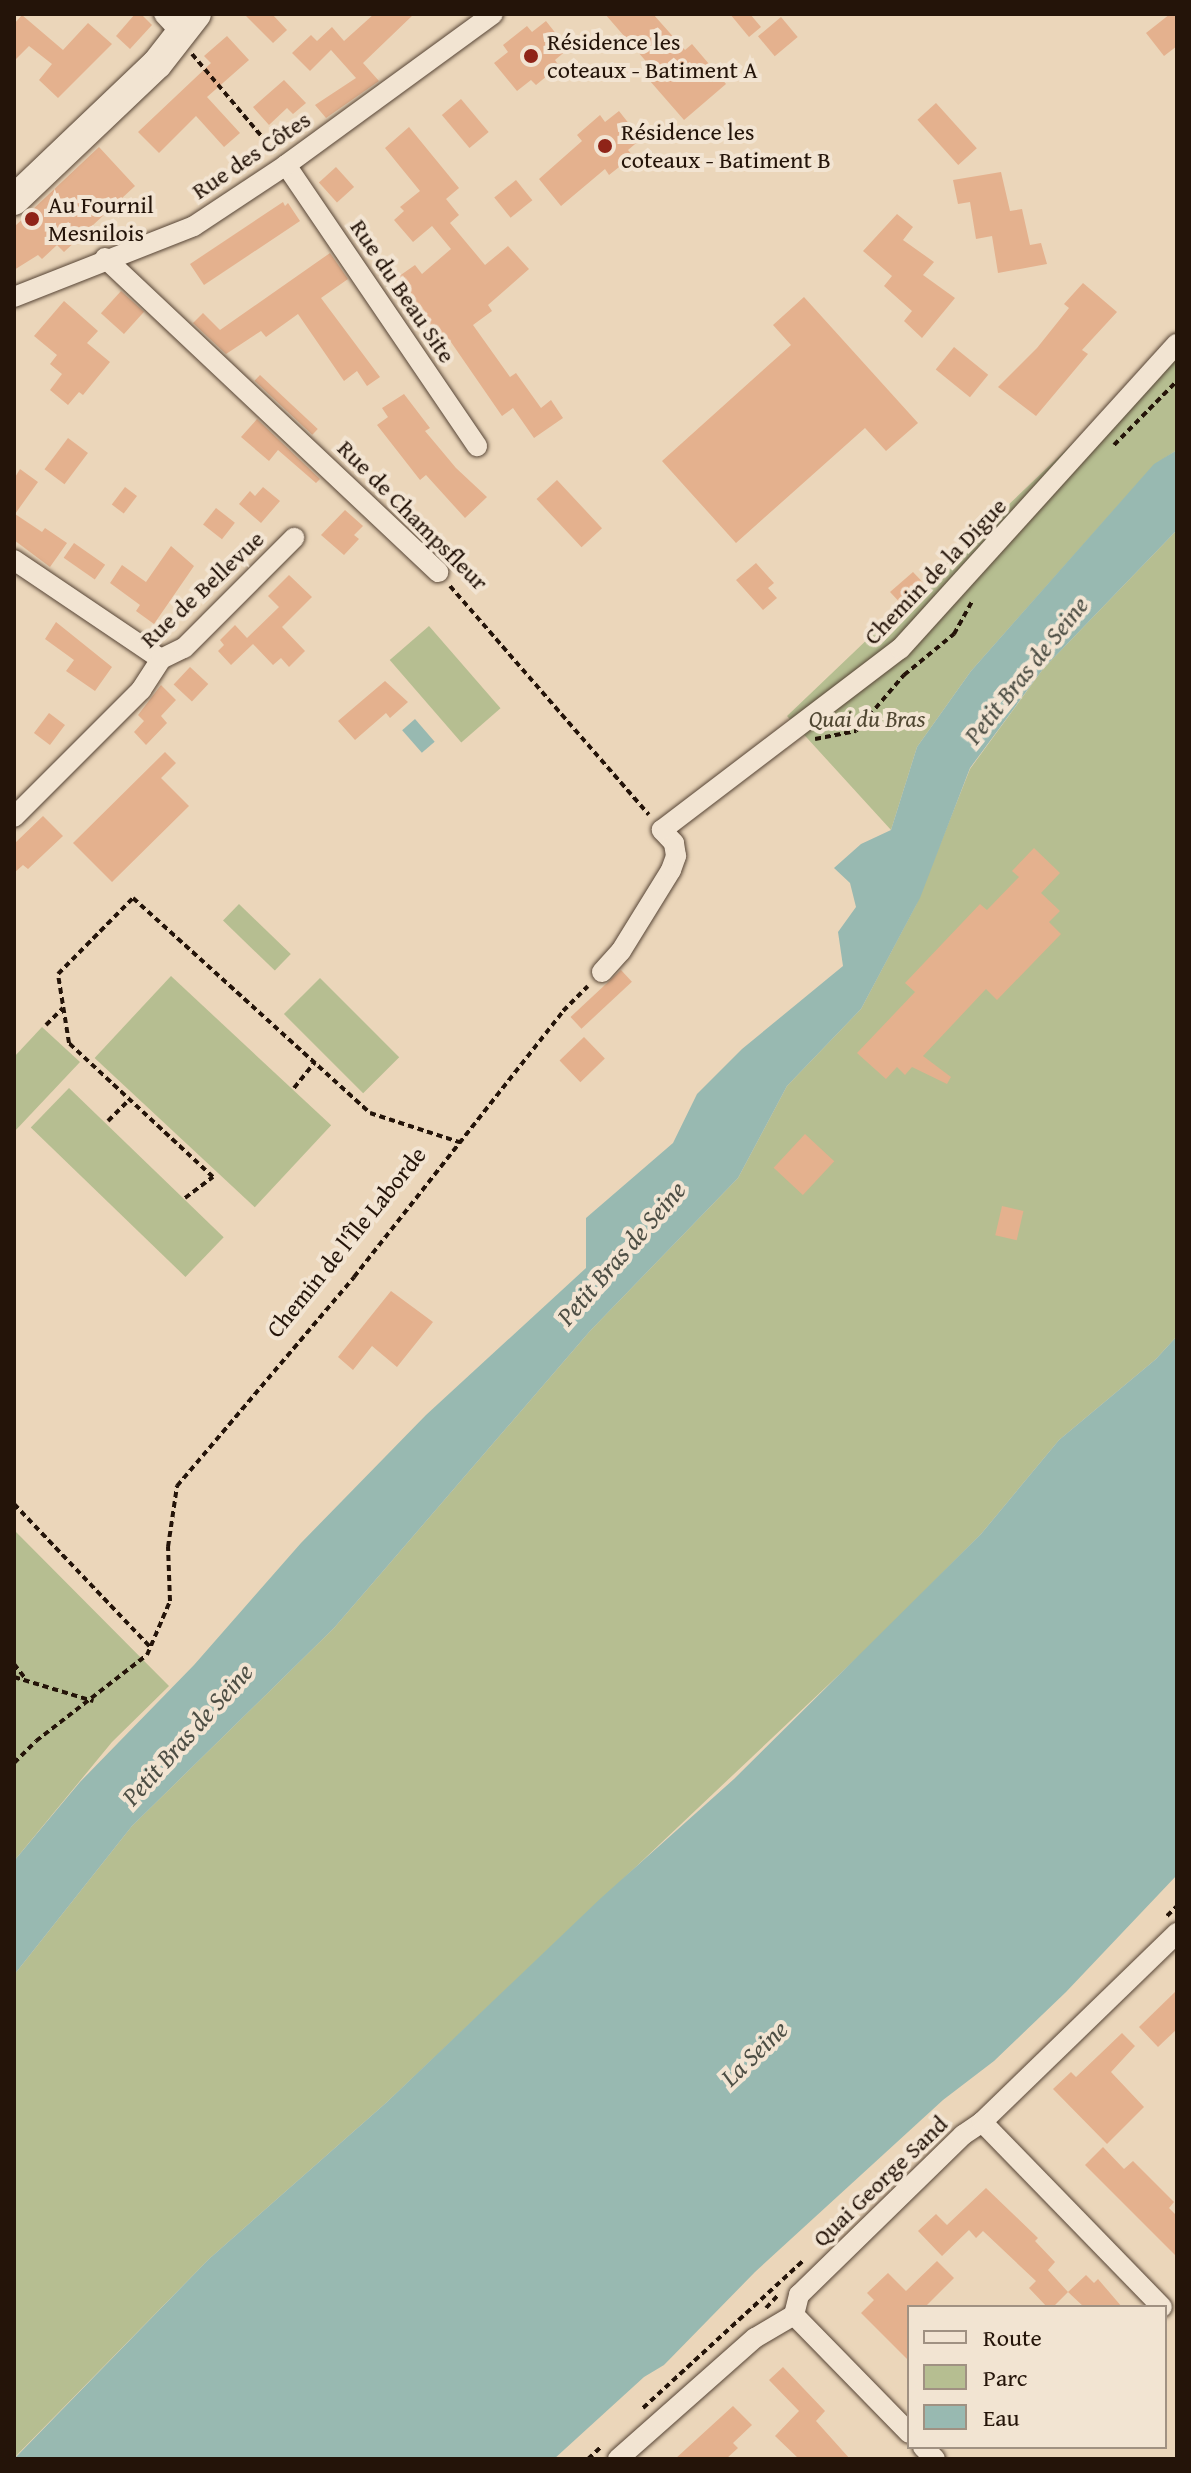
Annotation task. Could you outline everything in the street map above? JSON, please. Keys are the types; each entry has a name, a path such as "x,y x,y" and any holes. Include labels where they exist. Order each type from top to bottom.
{"main road":[{"path":"14,200 157,64 182,27"}],"street":[{"name":"Rue des Côtes","path":"14,297 105,258 194,226 286,165 493,14"},
{"name":"Rue du Beau Site","path":"286,165 477,446"},
{"name":"Rue de Champsfleur","path":"105,258 438,572"},
{"name":"Chemin de la Digue","path":"662,830 900,649 1177,344"},
{"name":"Rue de Bellevue","path":"14,817 141,690 161,659 184,648 294,538"},
{"path":"14,560 161,659"},
{"path":"602,972 621,951 671,870 676,856 674,843 662,830"},
{"name":"Quai George Sand","path":"794,2315 799,2295 963,2135 982,2122 1173,1945"},
{"path":"982,2122 1161,2305"},
{"path":"618,2459 755,2338 794,2315 907,2431"}],"path":[{"path":"182,27 286,165"},
{"name":"Rue de Champsfleur","path":"438,572 662,830"},
{"path":"185,1198 213,1177 69,1043 58,974 133,898 370,1113 459,1142"},
{"name":"Chemin de l'Île Laborde","path":"14,1763 36,1741 93,1701 147,1655 170,1601 168,1547 177,1486 354,1277 563,1011 602,972"},
{"path":"46,1025 63,1008"},
{"path":"294,1088 316,1061"},
{"path":"108,1121 130,1100"},
{"path":"14,1504 151,1647"},
{"path":"14,1664 25,1679"},
{"path":"14,1677 93,1701"}],"green space":[{"name":"Quai du Bras","path":"1177,344 1177,450 1154,465 971,671 917,747 891,830 787,716"},
{"path":"1177,530 1177,1336 1156,1359 1059,1440 981,1534 880,1636 387,2102 209,2259 14,2458 14,1975 132,1826 334,1628 590,1331 738,1178 787,1086 861,1009 916,905 970,769 1043,669"},
{"path":"429,626 501,708 461,742 390,660"},
{"path":"239,904 291,954 275,971 223,921"},
{"path":"171,976 331,1125 255,1207 95,1058"},
{"path":"320,978 399,1057 363,1093 284,1014"},
{"path":"42,1027 80,1062 14,1132 14,1057"},
{"path":"69,1088 224,1237 185,1277 31,1128"},
{"path":"14,1530 169,1686 112,1742 14,1861"}],"water":[{"name":"Petit Bras de Seine","path":"1177,450 1177,530 1043,669 970,768 920,898 861,1009 787,1086 738,1178 590,1331 334,1628 132,1826 14,1975 14,1861 80,1782 194,1665 301,1543 426,1415 586,1268 586,1218 673,1143 697,1094 742,1049 843,966 838,932 856,907 850,883 834,868 861,844 891,830 917,747 971,671 1154,464"},
{"path":"415,719 435,742 422,753 402,730"},
{"name":"La Seine","path":"1177,1336 1177,1875 1066,1992 994,2061 943,2100 755,2272 664,2365 644,2377 554,2459 14,2459 209,2259 387,2102 601,1898 734,1779 981,1534 1059,1440 1156,1359"}],"building":[{"path":"135,14 141,14 152,25 130,49 116,36"},
{"path":"244,14 272,14 287,30 273,43"},
{"path":"374,14 414,14 363,63 379,81 326,118 315,105 356,78 331,50 310,71 292,53 311,35 317,41 332,27 344,41"},
{"path":"605,14 653,14 685,50 692,44 726,84 684,120 650,81 657,74"},
{"path":"730,14 750,14 761,27 749,37"},
{"path":"1170,14 1177,14 1177,46 1164,56 1146,33"},
{"path":"22,15 63,50 88,23 112,44 58,98 39,80 52,64 29,46 14,61 14,24"},
{"path":"781,17 798,37 775,56 758,36"},
{"name":"Résidence les coteaux - Batiment A","path":"546,21 568,49 555,60 559,66 536,85 531,80 517,91 494,63 508,52 503,45 527,26 532,32"},
{"path":"227,36 249,60 207,97 240,133 224,147 196,116 159,153 138,132 211,63 204,56"},
{"path":"284,80 306,103 293,114 287,108 269,125 253,107"},
{"path":"461,99 489,132 469,148 442,115"},
{"path":"936,103 977,148 958,165 917,120"},
{"name":"Résidence les coteaux - Batiment B","path":"619,111 641,139 628,150 633,156 609,175 605,169 561,206 539,179 582,141 577,135 600,115 605,122"},
{"path":"409,127 459,188 446,199 459,215 450,223 485,265 508,246 529,269 488,305 492,311 473,325 510,377 516,373 541,408 551,400 563,418 534,438 513,408 502,416 444,332 439,336 395,279 415,265 422,274 451,249 432,226 413,242 394,220 404,211 400,207 420,191 385,148"},
{"path":"99,147 135,186 64,252 57,245 42,259 38,255 14,270 14,227"},
{"path":"336,167 354,187 337,202 319,182"},
{"path":"1001,172 1010,211 1022,209 1030,245 1041,243 1047,264 998,273 992,236 976,239 970,202 958,204 953,180"},
{"path":"516,180 532,200 511,218 494,198"},
{"path":"283,202 285,206 288,203 300,221 204,285 190,264"},
{"path":"897,214 913,227 903,240 934,262 923,275 955,298 922,338 904,321 912,311 884,286 892,276 863,251"},
{"path":"330,253 348,279 321,298 380,377 367,386 357,371 344,381 298,314 266,337 261,331 226,354 193,323 203,313 220,330"},
{"path":"1083,283 1117,312 1082,350 1088,354 1036,416 998,387 1037,348 1069,308 1064,304"},
{"path":"121,291 144,312 124,334 101,313"},
{"path":"804,297 918,423 886,451 865,428 736,543 662,461 791,345 773,325"},
{"path":"64,301 98,331 87,343 110,362 83,395 79,392 68,405 50,390 62,374 50,364 57,355 34,336"},
{"path":"954,347 988,375 970,397 936,370"},
{"path":"260,375 318,429 312,435 255,381"},
{"path":"404,394 430,428 425,431 456,468 487,497 465,518 426,475 420,480 377,425 388,417 382,408"},
{"path":"257,419 320,479 316,483 278,450 269,461 241,437"},
{"path":"68,438 88,453 64,484 45,469"},
{"path":"20,469 38,482 15,514 42,532 45,528 67,543 50,567 14,540 14,479"},
{"path":"557,480 602,528 582,547 537,499"},
{"path":"125,487 137,496 124,514 112,505"},
{"path":"263,487 280,501 261,523 239,504 250,491 255,496"},
{"path":"216,508 235,523 222,539 203,525"},
{"path":"345,510 363,526 354,535 359,539 344,555 321,535"},
{"path":"74,543 105,565 95,580 64,558"},
{"path":"171,546 194,566 154,624 136,611 140,605 110,583 122,565 146,582"},
{"path":"756,563 774,583 768,588 777,598 763,610 736,580"},
{"path":"913,572 930,590 905,608 890,592"},
{"path":"289,575 312,597 282,627 305,651 289,667 281,658 273,665 253,644 231,665 218,651 224,645 220,640 235,625 247,638 279,607 268,596"},
{"path":"56,622 112,667 95,691 66,671 74,660 45,639"},
{"path":"190,667 208,684 192,702 174,685"},
{"path":"385,681 408,702 390,718 386,713 355,740 338,721"},
{"path":"161,685 176,700 161,716 167,723 146,745 134,732 144,721 138,715"},
{"path":"49,713 65,725 50,745 34,733"},
{"path":"165,752 176,763 161,778 189,806 112,882 73,843"},
{"path":"43,816 63,836 28,869 23,865 14,873 14,844"},
{"path":"1034,848 1060,873 1041,893 1060,911 1049,922 1061,934 997,1000 986,989 923,1056 951,1077 947,1084 912,1067 905,1075 897,1067 886,1079 857,1053 915,992 905,983 980,904 987,910 1019,877 1012,871"},
{"path":"621,970 632,982 581,1029 571,1017"},
{"path":"584,1037 605,1059 580,1082 560,1061"},
{"path":"805,1134 834,1161 803,1195 774,1168"},
{"path":"1002,1206 1023,1211 1017,1240 995,1235"},
{"path":"391,1291 433,1322 397,1367 372,1346 353,1370 338,1357"},
{"path":"1177,1990 1177,2029 1158,2047 1139,2027"},
{"path":"1122,2033 1135,2046 1111,2072 1144,2107 1107,2144 1053,2089 1071,2072 1076,2077"},
{"path":"1103,2147 1124,2169 1133,2161 1174,2202 1169,2208 1177,2216 1177,2257 1085,2165"},
{"path":"986,2188 1038,2238 1035,2241 1055,2262 1048,2270 1068,2292 1055,2305 1045,2305 1029,2288 1036,2281 983,2231 976,2238 969,2230 942,2256 918,2231 936,2214 947,2225"},
{"path":"937,2261 954,2278 927,2305 907,2305 907,2359 861,2313 874,2300 867,2293 888,2273 906,2291"},
{"path":"1086,2275 1094,2283 1098,2279 1120,2305 1082,2305 1068,2292"},
{"path":"783,2367 825,2411 816,2421 850,2459 799,2459 775,2436 799,2411 769,2380"},
{"path":"733,2406 752,2425 733,2443 738,2448 726,2459 675,2459"}],"place":[{"name":"Résidence les coteaux - Batiment A","path":"531,56"},
{"name":"Résidence les coteaux - Batiment B","path":"605,146"},
{"name":"Au Fournil Mesnilois","path":"32,219"}]}
